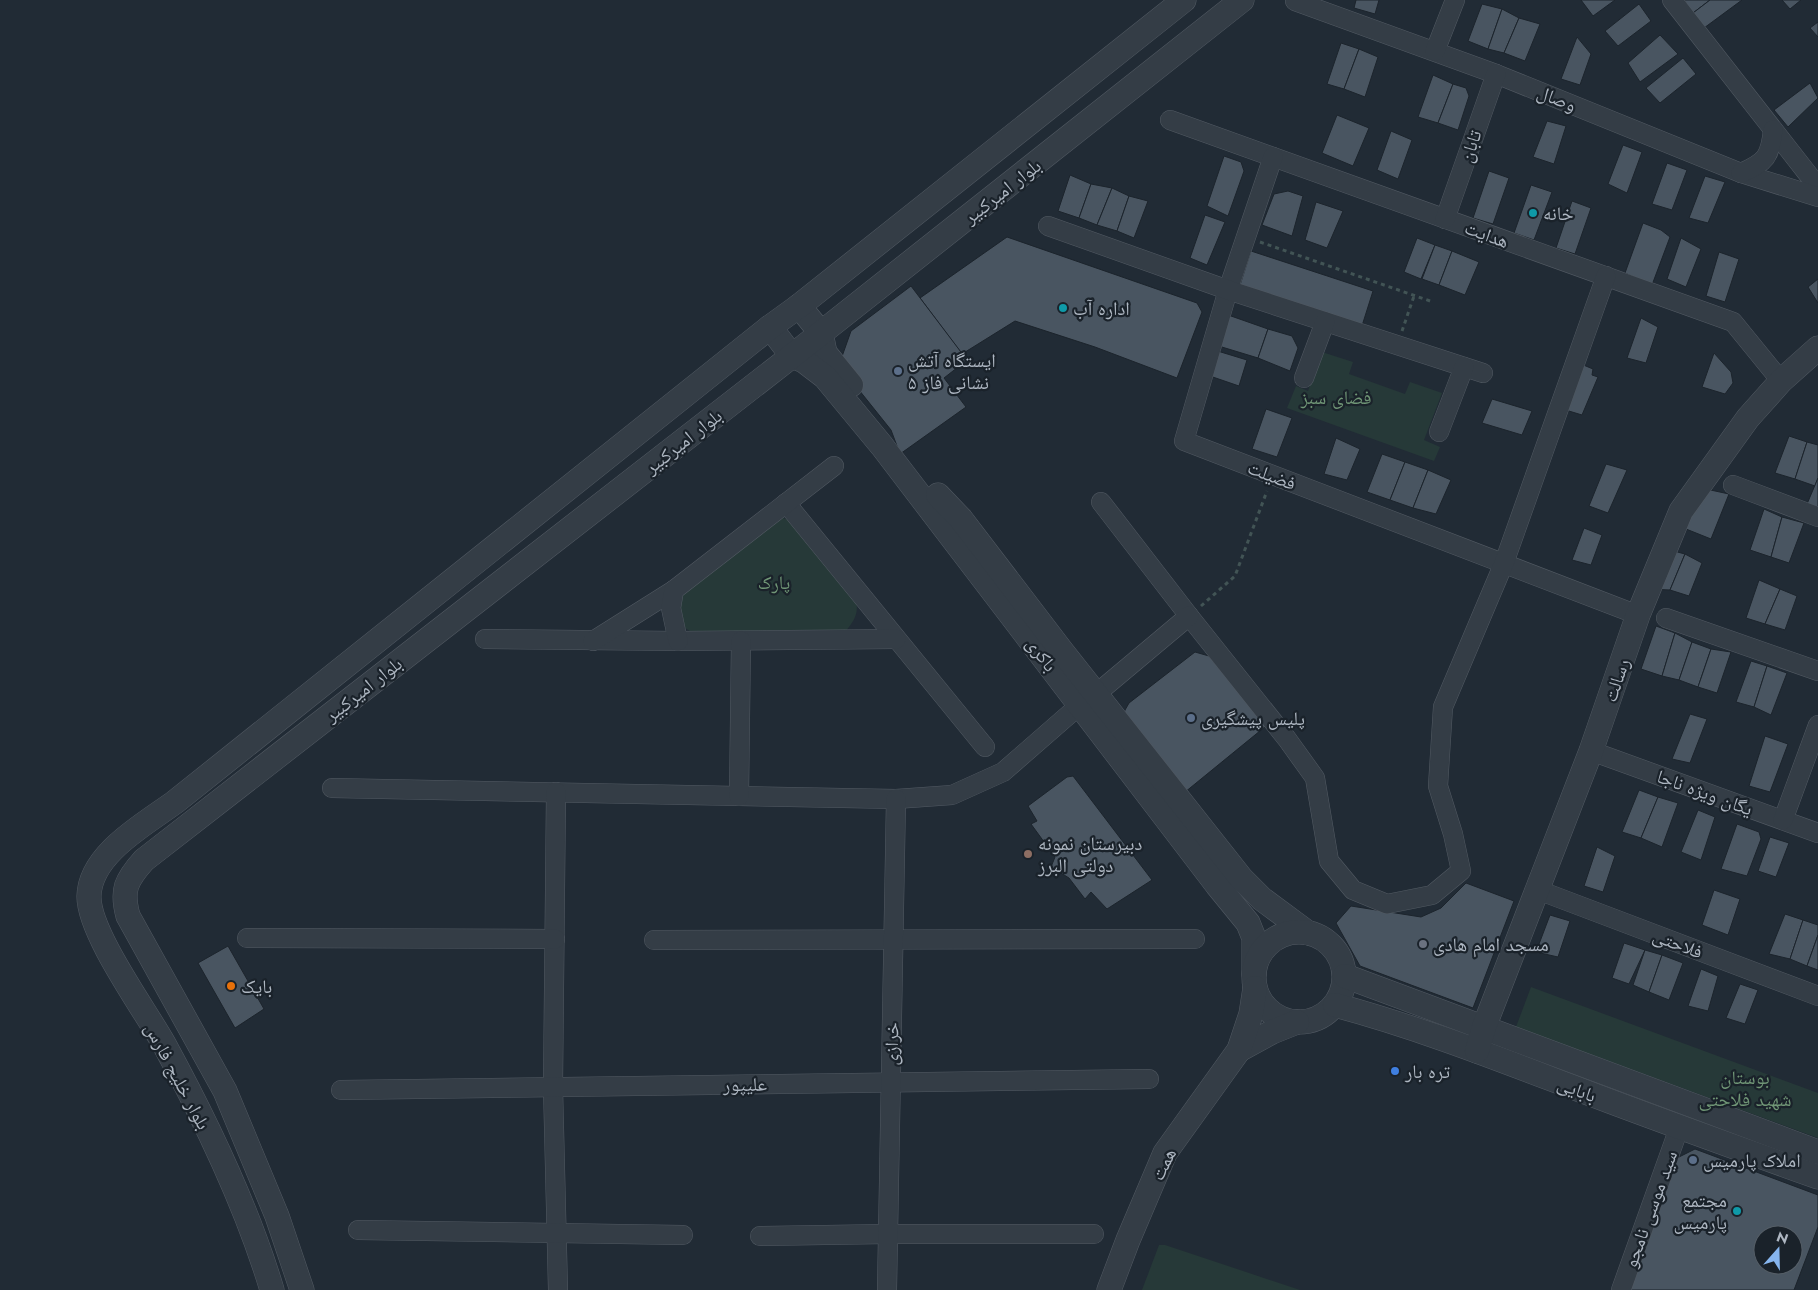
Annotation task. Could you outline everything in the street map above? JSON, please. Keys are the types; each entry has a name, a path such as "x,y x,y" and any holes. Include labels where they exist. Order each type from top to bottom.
{"street":[{"name":"بلوار امیرکبیر","path":"98,866 109,852 123,840 315,691 770,327 800,306 1184,0"},
{"name":"بلوار امیرکبیر","path":"127,883 134,871 144,860 792,356 1242,0"},
{"path":"1435,52 1455,0"},
{"path":"1672,0 1818,187"},
{"name":"وصال","path":"1295,1 1496,74 1741,173 1818,198"},
{"name":"تابان","path":"1445,219 1496,74"},
{"name":"هدایت","path":"1170,120 1733,322 1781,380"},
{"path":"1741,173 1759,165 1771,149 1773,130"},
{"name":"فضیلت","path":"1273,157 1228,290 1184,441 1638,615"},
{"path":"1048,226 1228,290 1483,373"},
{"path":"1101,502 1287,739 1315,778 1329,861 1353,890 1387,904 1432,895 1461,871 1453,834 1438,786 1443,707 1504,563 1606,276"},
{"path":"800,306 821,333"},
{"path":"1304,378 1325,322"},
{"path":"770,327 792,356"},
{"name":"باکری","path":"821,333 825,353 890,431 900,454 961,519 1217,885 1248,923 1254,938 1255,981"},
{"name":"رسالت","path":"1477,1051 1484,1027 1591,752 1638,615 1681,511 1748,418 1781,380 1818,348"},
{"name":"باکری","path":"792,356 804,361 825,377 1088,699 1241,878 1262,899 1308,933"},
{"path":"1440,432 1464,368"},
{"path":"593,640 674,590 834,466"},
{"path":"1733,485 1818,517"},
{"path":"786,503 985,747"},
{"path":"674,590 671,608 678,642"},
{"path":"332,788 896,799 952,795 1003,772 1189,616"},
{"path":"1666,618 1818,671"},
{"path":"485,639 678,642 896,639"},
{"path":"738,796 740,641"},
{"path":"1783,820 1818,725"},
{"name":"یگان ویژه ناجا","path":"1591,752 1818,833"},
{"path":"556,792 554,1087 558,1290"},
{"name":"خرازی","path":"887,1290 896,799"},
{"path":"123,840 126,854 137,861 144,860"},
{"name":"بلوار خلیج فارس","path":"98,866 89,896 94,921 115,963 164,1044 227,1169 263,1259 272,1290"},
{"name":"بلوار خلیج فارس","path":"127,883 124,900 128,916 225,1091 278,1216 302,1290"},
{"name":"فلاحتی","path":"1538,890 1818,996"},
{"path":"94,921 97,914 103,908 111,905 126,909"},
{"path":"1239,1050 1252,1014 1255,981 1258,959 1266,946 1278,937 1293,932 1308,933 1322,938 1334,948 1342,961 1345,976 1343,991 1325,1015 1312,1021 1298,1022 1283,1019 1271,1012 1261,1001 1255,981"},
{"path":"247,938 555,939"},
{"path":"654,940 1195,939"},
{"name":"بابایی","path":"1345,976 1818,1152"},
{"name":"بابایی","path":"1335,1004 1381,1017 1477,1051 1679,1128 1818,1177"},
{"path":"1239,1050 1272,1032 1298,1022"},
{"name":"همت","path":"1109,1290 1165,1153 1239,1050"},
{"name":"علیپور","path":"341,1090 1150,1078"},
{"name":"سید موسی نامجو","path":"1620,1290 1679,1128"},
{"path":"358,1230 683,1235"},
{"path":"760,1236 1094,1234"}],"path":[{"path":"1257,241 1433,302"},
{"path":"1397,345 1414,296"},
{"path":"1189,616 1235,576 1273,475"}],"green space":[{"name":"فضای سبز","path":"1322,352 1353,362 1349,374 1405,394 1410,382 1442,393 1424,440 1440,447 1434,461 1287,408 1296,386 1308,391"},
{"name":"پارک","path":"783,518 792,521 856,600 857,609 855,617 845,632 693,633 682,626 677,593 773,519"},
{"name":"بوستان شهید فلاحتی","path":"1531,987 1818,1093 1818,1138 1516,1027"},
{"path":"1159,1245 1165,1245 1300,1290 1142,1290"}],"building":[{"path":"1356,0 1379,0 1375,14 1354,8"},
{"path":"1581,0 1615,0 1593,16"},
{"path":"1684,0 1710,0 1693,13"},
{"path":"1710,0 1742,0 1704,28 1693,13"},
{"path":"1782,0 1801,0 1790,9"},
{"path":"1482,4 1502,9 1488,49 1468,41"},
{"path":"1639,4 1651,21 1618,46 1605,31"},
{"path":"1502,9 1519,18 1504,53 1488,49"},
{"path":"1519,18 1540,24 1525,61 1504,53"},
{"path":"1818,22 1818,37 1810,28"},
{"path":"1660,35 1678,54 1640,82 1628,63"},
{"path":"1577,37 1591,54 1580,85 1561,79"},
{"path":"1341,43 1359,49 1344,89 1327,84"},
{"path":"1359,49 1378,57 1365,97 1344,89"},
{"path":"1683,58 1696,74 1660,103 1646,88"},
{"path":"1433,75 1453,84 1438,123 1418,117"},
{"path":"1810,83 1818,98 1788,127 1774,110"},
{"path":"1453,84 1466,88 1469,96 1458,130 1438,123"},
{"path":"1337,115 1369,128 1353,166 1322,153"},
{"path":"1547,121 1566,126 1554,164 1533,157"},
{"path":"1391,131 1412,140 1398,179 1377,170"},
{"path":"1623,145 1642,152 1627,193 1608,184"},
{"path":"1224,156 1241,162 1244,171 1228,216 1207,206"},
{"path":"1667,163 1687,170 1672,210 1652,204"},
{"name":"خانه","path":"1489,171 1509,178 1493,224 1473,218"},
{"path":"1070,175 1091,184 1079,218 1058,211"},
{"path":"1705,176 1725,182 1708,223 1689,218"},
{"path":"1091,184 1112,188 1097,225 1079,218"},
{"name":"خانه","path":"1531,185 1552,192 1534,240 1514,233"},
{"path":"1112,188 1129,196 1117,231 1097,225"},
{"path":"1288,191 1303,196 1292,236 1262,225 1274,194"},
{"path":"1129,196 1148,201 1134,238 1117,231"},
{"name":"خانه","path":"1572,201 1591,208 1575,254 1556,248"},
{"path":"1316,202 1343,211 1327,248 1305,240"},
{"path":"1205,215 1225,222 1207,265 1190,258"},
{"path":"1643,223 1661,230 1670,237 1652,285 1625,273"},
{"name":"اداره آب","path":"1007,237 1197,303 1202,312 1177,378 1095,347 1015,321 962,354 920,298"},
{"path":"1417,238 1435,245 1421,279 1404,272"},
{"path":"1681,238 1701,249 1686,287 1667,279"},
{"path":"1435,245 1452,251 1439,285 1422,279"},
{"path":"1251,251 1373,291 1361,329 1239,288"},
{"path":"1452,251 1479,262 1465,295 1439,285"},
{"path":"1719,252 1739,259 1725,302 1706,296"},
{"path":"1818,279 1818,303 1808,287"},
{"name":"ایستگاه آتش نشانی فاز ۵","path":"911,286 967,360 944,378 966,407 900,454 891,430 839,365 851,331"},
{"path":"1231,316 1268,329 1258,358 1212,344 1220,319"},
{"path":"1641,318 1658,327 1646,363 1627,358"},
{"path":"1268,329 1292,336 1298,348 1290,371 1258,358"},
{"path":"1211,349 1247,360 1239,386 1204,374"},
{"path":"1714,353 1731,372 1733,383 1725,394 1702,387"},
{"path":"1581,364 1593,369 1592,375 1598,377 1582,415 1559,408"},
{"path":"1492,399 1532,411 1522,435 1482,423"},
{"path":"1266,409 1292,418 1277,457 1252,449"},
{"path":"1789,436 1807,442 1795,479 1775,473"},
{"path":"1336,438 1360,449 1347,480 1324,474"},
{"path":"1807,442 1818,445 1818,478 1815,486 1795,479"},
{"path":"1382,454 1405,462 1390,500 1367,492"},
{"path":"1405,462 1428,470 1413,508 1390,500"},
{"path":"1606,464 1627,470 1608,513 1589,506"},
{"path":"1428,470 1451,480 1436,514 1413,508"},
{"path":"1818,478 1818,509 1807,504"},
{"path":"1706,489 1729,494 1711,539 1676,525"},
{"path":"1764,509 1782,517 1771,557 1750,550"},
{"path":"1782,517 1804,523 1789,563 1771,557"},
{"path":"1584,528 1602,535 1591,565 1572,560"},
{"path":"1666,549 1685,554 1670,590 1649,589"},
{"path":"1685,554 1702,563 1689,596 1670,590"},
{"path":"1759,580 1780,589 1765,624 1746,618"},
{"path":"1780,589 1797,596 1785,630 1765,624"},
{"path":"1656,626 1675,633 1662,676 1641,669"},
{"path":"1675,633 1692,642 1679,680 1662,676"},
{"path":"1692,642 1711,649 1698,687 1679,680"},
{"path":"1711,649 1731,652 1717,693 1698,687"},
{"name":"پلیس پیشگیری","path":"1195,652 1209,656 1266,726 1179,797 1121,726 1129,703"},
{"path":"1751,661 1767,666 1754,707 1736,702"},
{"path":"1767,666 1787,673 1771,715 1754,707"},
{"path":"1690,714 1707,719 1690,763 1672,759"},
{"path":"1765,736 1788,744 1770,792 1749,786"},
{"path":"1073,776 1152,880 1107,909 1091,892 1085,899 1069,878 1051,867 1055,857 1031,824 1037,821 1028,806 1067,777"},
{"path":"1639,790 1658,797 1641,838 1622,832"},
{"path":"1658,797 1678,803 1662,847 1641,838"},
{"path":"1698,810 1715,817 1701,860 1681,852"},
{"path":"1737,824 1759,832 1761,839 1747,876 1721,869"},
{"path":"1770,837 1789,843 1776,877 1758,871"},
{"path":"1597,847 1615,856 1603,892 1584,886"},
{"name":"مسجد امام هادی","path":"1466,883 1514,901 1473,1008 1360,966 1336,923 1351,906 1421,917 1441,908"},
{"path":"1714,890 1740,899 1728,935 1702,925"},
{"path":"1785,914 1803,920 1790,959 1769,954"},
{"path":"1550,915 1570,921 1558,957 1536,952"},
{"path":"1803,920 1818,925 1818,935 1807,966 1790,959"},
{"path":"1818,935 1818,970 1807,966"},
{"path":"1624,943 1645,950 1629,984 1612,978"},
{"name":"بایک","path":"228,946 264,1009 235,1028 198,963"},
{"path":"1645,950 1662,955 1649,992 1633,985"},
{"path":"1662,955 1683,963 1669,1000 1649,992"},
{"path":"1701,969 1718,976 1708,1011 1688,1006"},
{"path":"1740,984 1758,990 1745,1024 1726,1018"},
{"name":"مجتمع پارمیس","path":"1695,1149 1818,1195 1818,1227 1803,1266 1803,1225 1753,1225 1753,1275 1800,1275 1794,1290 1626,1290 1675,1159"}],"place":[{"name":"خانه","path":"1533,213"},
{"name":"اداره آب","path":"1063,308"},
{"name":"ایستگاه آتش نشانی فاز ۵","path":"898,371"},
{"name":"پلیس پیشگیری","path":"1191,718"},
{"name":"دبیرستان نمونه دولتی البرز","path":"1028,854"},
{"name":"مسجد امام هادی","path":"1423,944"},
{"name":"بایک","path":"231,986"},
{"name":"تره بار","path":"1395,1071"},
{"name":"املاک پارمیس","path":"1693,1160"},
{"name":"مجتمع پارمیس","path":"1737,1211"}]}
